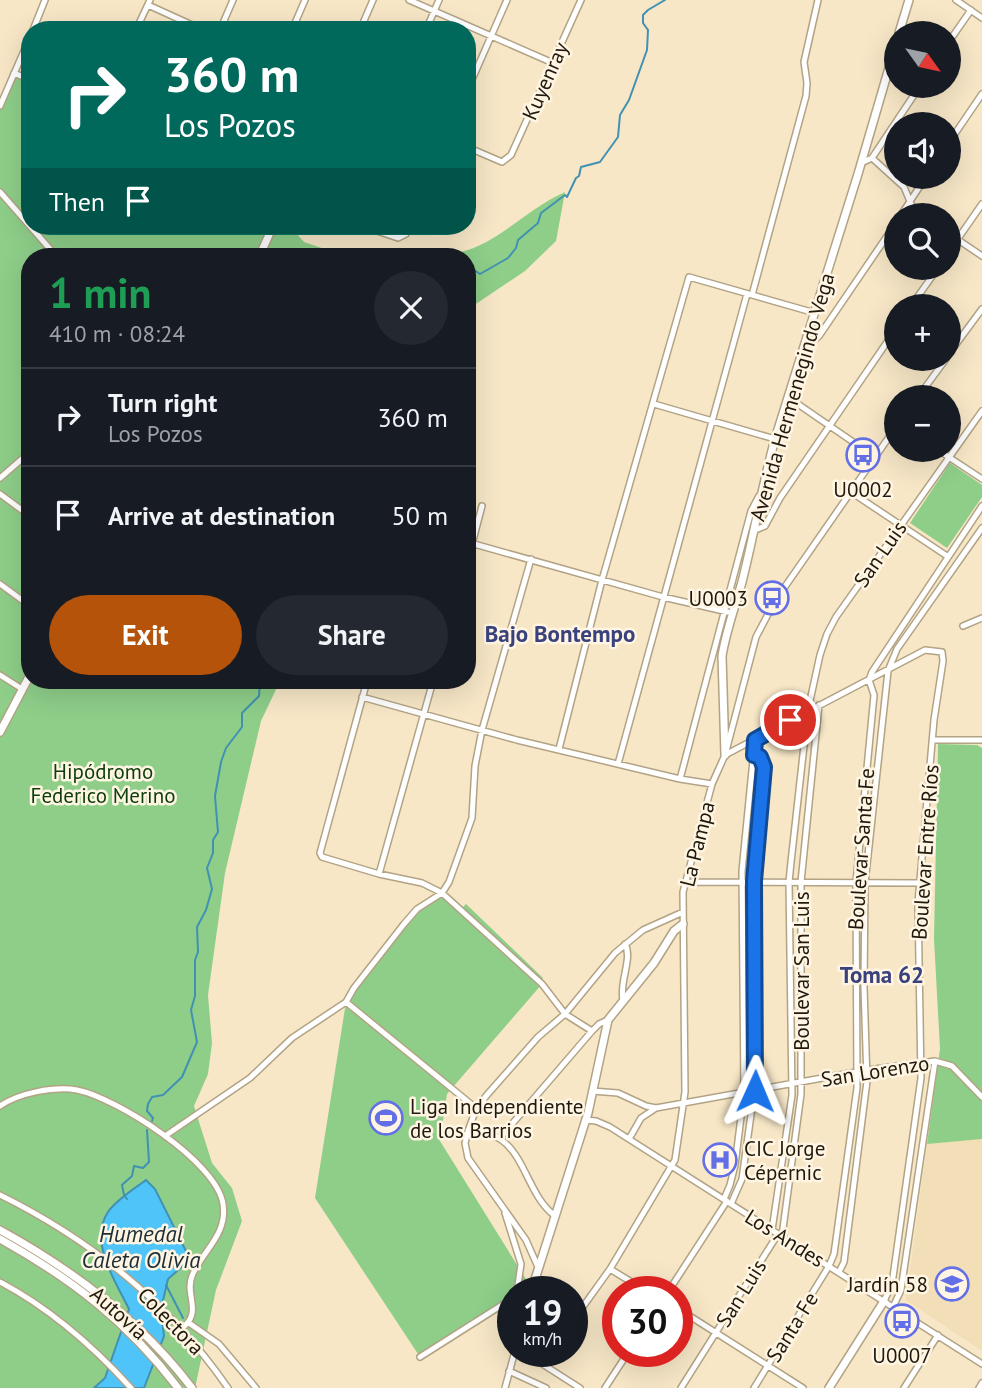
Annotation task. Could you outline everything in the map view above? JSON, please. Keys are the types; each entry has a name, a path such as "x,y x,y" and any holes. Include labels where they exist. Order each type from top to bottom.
{"street":[{"path":"37,21 45,0"},
{"path":"224,21 233,0"},
{"path":"296,21 305,0"},
{"path":"364,21 373,0"},
{"path":"410,0 457,21"},
{"path":"430,21 439,0"},
{"path":"476,70 507,0"},
{"name":"Kuyenray","path":"476,151 502,162 511,155 581,0"},
{"path":"618,764 712,421 806,96 804,62 818,0"},
{"path":"903,21 909,0"},
{"path":"956,0 982,18"},
{"path":"140,21 149,2 186,21"},
{"path":"961,24 971,10"},
{"path":"476,29 553,63"},
{"path":"0,106 21,57"},
{"path":"14,73 21,76"},
{"name":"Avenida Hermenegindo Vega","path":"725,755 722,656 729,612 753,531 775,439 816,313 884,85"},
{"path":"961,125 982,94"},
{"path":"861,163 872,158 912,98"},
{"path":"872,158 904,187 910,201"},
{"path":"910,201 918,189"},
{"path":"0,192 21,216"},
{"path":"961,233 982,204"},
{"path":"385,235 398,238 404,235"},
{"path":"805,348 819,336 884,241"},
{"path":"961,242 982,256"},
{"path":"559,750 602,580 689,277 816,313"},
{"path":"961,338 982,309"},
{"path":"753,531 765,526 780,498 884,346"},
{"path":"789,398 875,457"},
{"path":"654,404 775,439"},
{"name":"San Luis","path":"961,441 982,411"},
{"name":"La Pampa","path":"588,1300 610,1269 672,1166 684,1104 685,882 712,784 725,755 743,684 764,621 884,445"},
{"path":"0,478 21,460"},
{"name":"San Luis","path":"808,710 827,634 836,617 946,462"},
{"path":"957,462 982,479"},
{"path":"851,492 947,555"},
{"path":"0,494 21,509"},
{"path":"680,779 729,612 751,511 761,494"},
{"path":"476,524 482,506"},
{"path":"869,680 876,663 982,506"},
{"name":"Boulevar Santa Fe","path":"839,1272 844,1262 866,1089 865,883 888,671 897,649 982,528"},
{"path":"476,545 663,597 729,612"},
{"path":"165,1136 250,1078 292,1038 346,1002 404,924 417,909 442,893 449,882 472,818 475,766 482,730 531,559"},
{"path":"0,584 21,599"},
{"path":"963,626 982,618"},
{"name":"Boulevar Entre Ríos","path":"884,1301 890,1290 894,1271 920,1078 920,883 942,652 925,650 888,671"},
{"path":"725,755 888,671"},
{"path":"0,675 21,688"},
{"name":"Boulevar Santa Fe","path":"829,1266 834,1254 857,1088 856,883 874,695 869,680"},
{"path":"0,732 22,689"},
{"path":"364,689 320,853 322,857 379,874 422,883 442,893 542,984 565,1014 592,1031"},
{"path":"379,874 431,689"},
{"path":"362,697 559,750 712,784"},
{"name":"Boulevar San Luis","path":"777,1233 802,1082 801,882 819,705"},
{"name":"Boulevar San Luis","path":"777,1233 792,1095 789,882 808,710"},
{"path":"727,1201 735,1165 744,1093 741,882 755,740"},
{"path":"933,740 982,740"},
{"path":"678,1276 741,1179 755,1091 754,881 764,767 760,757 754,755"},
{"path":"685,882 920,883"},
{"path":"538,1267 526,1240 468,1158 465,1143 468,1131 477,1110 538,1037 565,1014 625,944 643,930 683,912"},
{"path":"500,1138 592,1031 608,1020 653,963 674,931 683,925"},
{"path":"623,1000 622,978 628,958 625,944"},
{"path":"346,1002 477,1110"},
{"path":"535,1276 585,1120 608,1020"},
{"path":"893,1307 901,1290 935,1060"},
{"name":"San Lorenzo","path":"592,1091 618,1093 656,1108 935,1060 952,1066 982,1097"},
{"path":"0,1106 26,1095 61,1089 75,1090 113,1103 165,1136 198,1164 213,1181 221,1195 223,1217 214,1244 191,1278 193,1310 189,1323 181,1329"},
{"path":"629,1139 642,1118 656,1108"},
{"name":"Los Andes","path":"585,1120 610,1127 982,1364"},
{"path":"468,1131 500,1138 513,1153 541,1203 554,1214"},
{"name":"Colectora","path":"0,1195 38,1215 106,1260 134,1283 181,1329 228,1388"},
{"path":"504,1210 521,1264 519,1276"},
{"name":"Autovía","path":"0,1230 62,1267 104,1298 153,1344 192,1388"},
{"name":"San Luis","path":"681,1388 777,1233"},
{"name":"Autovía","path":"0,1240 40,1261 102,1306 150,1352 178,1388"},
{"name":"Santa Fe","path":"754,1388 829,1266"},
{"path":"610,1269 622,1276"},
{"path":"0,1282 26,1296 68,1326 101,1355 131,1388"},
{"path":"829,1388 884,1301"},
{"path":"420,1357 497,1308"},
{"path":"693,1318 803,1388"},
{"path":"189,1323 219,1344 256,1388"},
{"path":"904,1388 938,1335"},
{"path":"505,1388 510,1367"},
{"path":"548,1367 580,1388"},
{"path":"605,1388 619,1367"},
{"path":"509,1371 546,1388"},
{"path":"979,1388 982,1383"}],"shaded area":[{"path":"982,1139 982,1351 906,1300 927,1144"}],"green space":[{"name":"Hipódromo Federico Merino","path":"14,73 21,76 21,235 298,235 304,242 322,248 21,248 21,689 276,689 261,721 225,873 208,995 212,1043 208,1074 194,1106 212,1163 232,1188 242,1221 216,1290 195,1388 0,1388 0,106"},
{"path":"565,192 556,241 525,271 476,304 476,248 474,248 500,234 542,204"},
{"path":"950,463 982,485 982,497 947,548 910,523"},
{"path":"938,744 977,745 982,748 982,1139 927,1144 940,1049 934,939"},
{"name":"Liga Independiente de los Barrios","path":"442,893 461,909 466,904 543,978 540,981 542,984 447,1094 440,1141 524,1276 497,1276 497,1308 420,1357 315,1198 346,1002 417,909"}],"water":[{"name":"Humedal Caleta Olivia","path":"146,1180 155,1189 187,1253 184,1265 168,1279 161,1309 164,1336 144,1388 94,1388 105,1378 129,1309 102,1249 103,1224 116,1203"}],"waterway":[{"path":"476,271 480,274 508,258 516,248 518,240 538,223 541,213 565,195 567,197 581,167 600,162 618,137 620,115 629,100 647,50 648,30 643,23 643,15 665,0"},
{"path":"152,1121 153,1118 147,1111 148,1104 152,1097 163,1095 182,1077 197,1042 191,1010 195,996 197,927 206,910 212,889 207,868 213,853 213,840 218,832 215,796 221,762 226,748 242,727 242,713 259,696 259,689"},
{"path":"127,1199 122,1185 132,1176 134,1166 143,1168 149,1162 147,1130"},
{"path":"166,1285 183,1318"}],"place":[{"name":"U0002","path":"863,455"},
{"name":"U0003","path":"772,598"},
{"name":"Liga Independiente de los Barrios","path":"386,1118"},
{"name":"CIC Jorge Cépernic","path":"720,1160"},
{"name":"Jardín 58","path":"952,1284"},
{"name":"U0007","path":"902,1321"}],"district":[{"name":"Bajo Bontempo","path":"560,633"},
{"name":"Toma 62","path":"882,974"}],"route":[{"path":"755,1091 754,881 764,767 760,757 754,755 754,750 755,740 790,720"}]}
